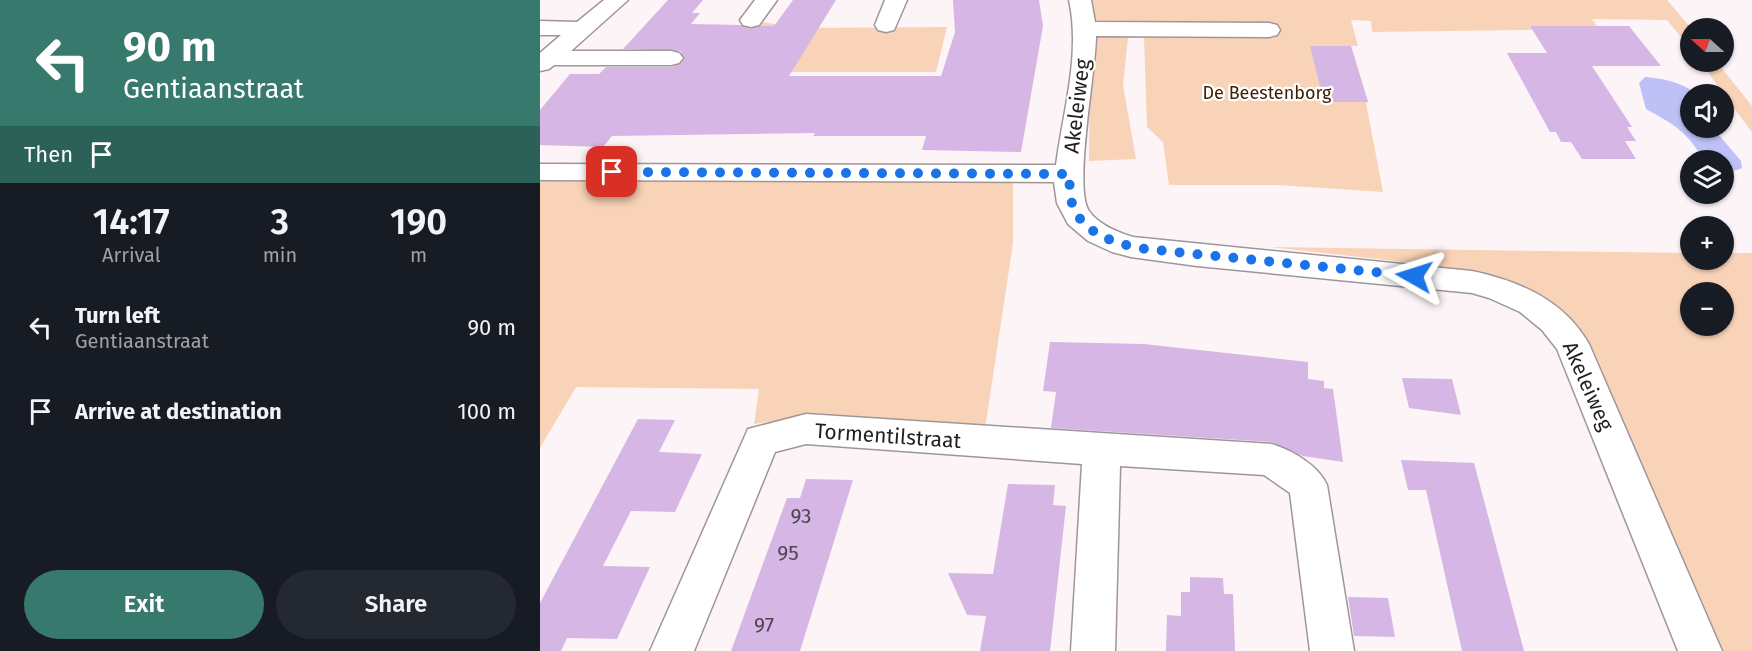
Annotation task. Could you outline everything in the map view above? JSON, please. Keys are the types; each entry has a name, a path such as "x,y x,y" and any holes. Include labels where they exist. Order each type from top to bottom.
{"street":[{"path":"544,62 617,0"},
{"path":"751,20 766,0"},
{"path":"886,25 896,0"},
{"path":"1083,14 1269,30"},
{"name":"Akeleiweg","path":"1083,14 1069,174 1071,200 1074,210 1082,220 1104,237 1131,247 1468,283 1513,294 1539,309 1558,325 1572,344 1700,651"},
{"path":"540,28 582,29"},
{"path":"544,62 671,58"},
{"path":"540,172 1069,174"},
{"name":"Tormentilstraat","path":"672,651 761,441 806,429 1004,444 1272,460 1308,485 1332,651"},
{"path":"1093,651 1102,449"}],"green space":[{"name":"De Beestenborg","path":"1080,0 1667,0 1682,18 1680,18 1680,36 1667,20 1592,19 1599,29 1372,32 1371,21 1351,20 1358,46 1351,46 1368,102 1366,103 1383,192 1277,185 1169,185 1163,142 1147,127 1144,38 1128,38 1123,85 1136,159 1089,161 1090,31"},
{"path":"758,21 796,28 947,27 936,72 682,72 675,66 682,54 717,54 743,22"},
{"path":"1708,72 1725,72 1752,106 1752,132 1734,108 1734,84 1716,84"},
{"path":"540,176 1013,178 1013,243 985,429 773,421 754,424 759,389 576,387 540,448"},
{"path":"1269,247 1680,253 1680,270 1734,270 1734,253 1752,253 1752,651 1717,651 1573,329 1500,279 1414,263"}],"water":[{"path":"1645,77 1680,85 1680,131 1646,109 1639,83"},
{"path":"1687,138 1721,138 1732,150 1697,150"},
{"path":"1734,153 1741,161 1742,168 1735,170"}],"building":[{"path":"668,0 703,0 692,13 700,13 691,24 741,25 750,29 774,26 793,0 836,0 789,76 941,76 955,32 953,0 1039,0 1043,26 1021,152 922,150 926,136 813,136 815,133 612,136 603,147 540,145 540,110 570,74 599,74 606,67 671,67 681,64 685,58 680,51 623,49"},
{"path":"1530,26 1629,26 1661,66 1592,66 1632,127 1627,127 1636,141 1625,141 1636,159 1582,159 1571,142 1561,142 1556,132 1550,132 1507,53 1547,53"},
{"path":"1310,46 1351,46 1368,102 1324,102"},
{"path":"1050,342 1144,344 1308,362 1308,379 1324,381 1324,388 1333,389 1343,462 1303,456 1272,442 1051,428 1056,392 1043,391"},
{"path":"1402,378 1452,379 1461,415 1409,408"},
{"path":"638,419 675,420 659,452 702,454 675,512 631,511 603,566 650,567 617,639 567,638 561,651 540,651 540,603"},
{"path":"1401,460 1474,463 1524,651 1462,651 1426,490 1408,490"},
{"path":"806,479 853,480 800,651 731,651 787,498 800,498"},
{"path":"1008,484 1055,485 1053,505 1066,506 1050,651 980,651 986,616 967,615 948,573 993,574"},
{"path":"1190,577 1223,578 1224,594 1233,594 1235,651 1166,651 1167,615 1181,616 1181,592 1190,592"},
{"path":"1348,597 1388,598 1395,637 1354,636"}],"route":[{"path":"612,172 1069,174 1074,210 1091,229 1117,243 1146,249 1414,276"}]}
